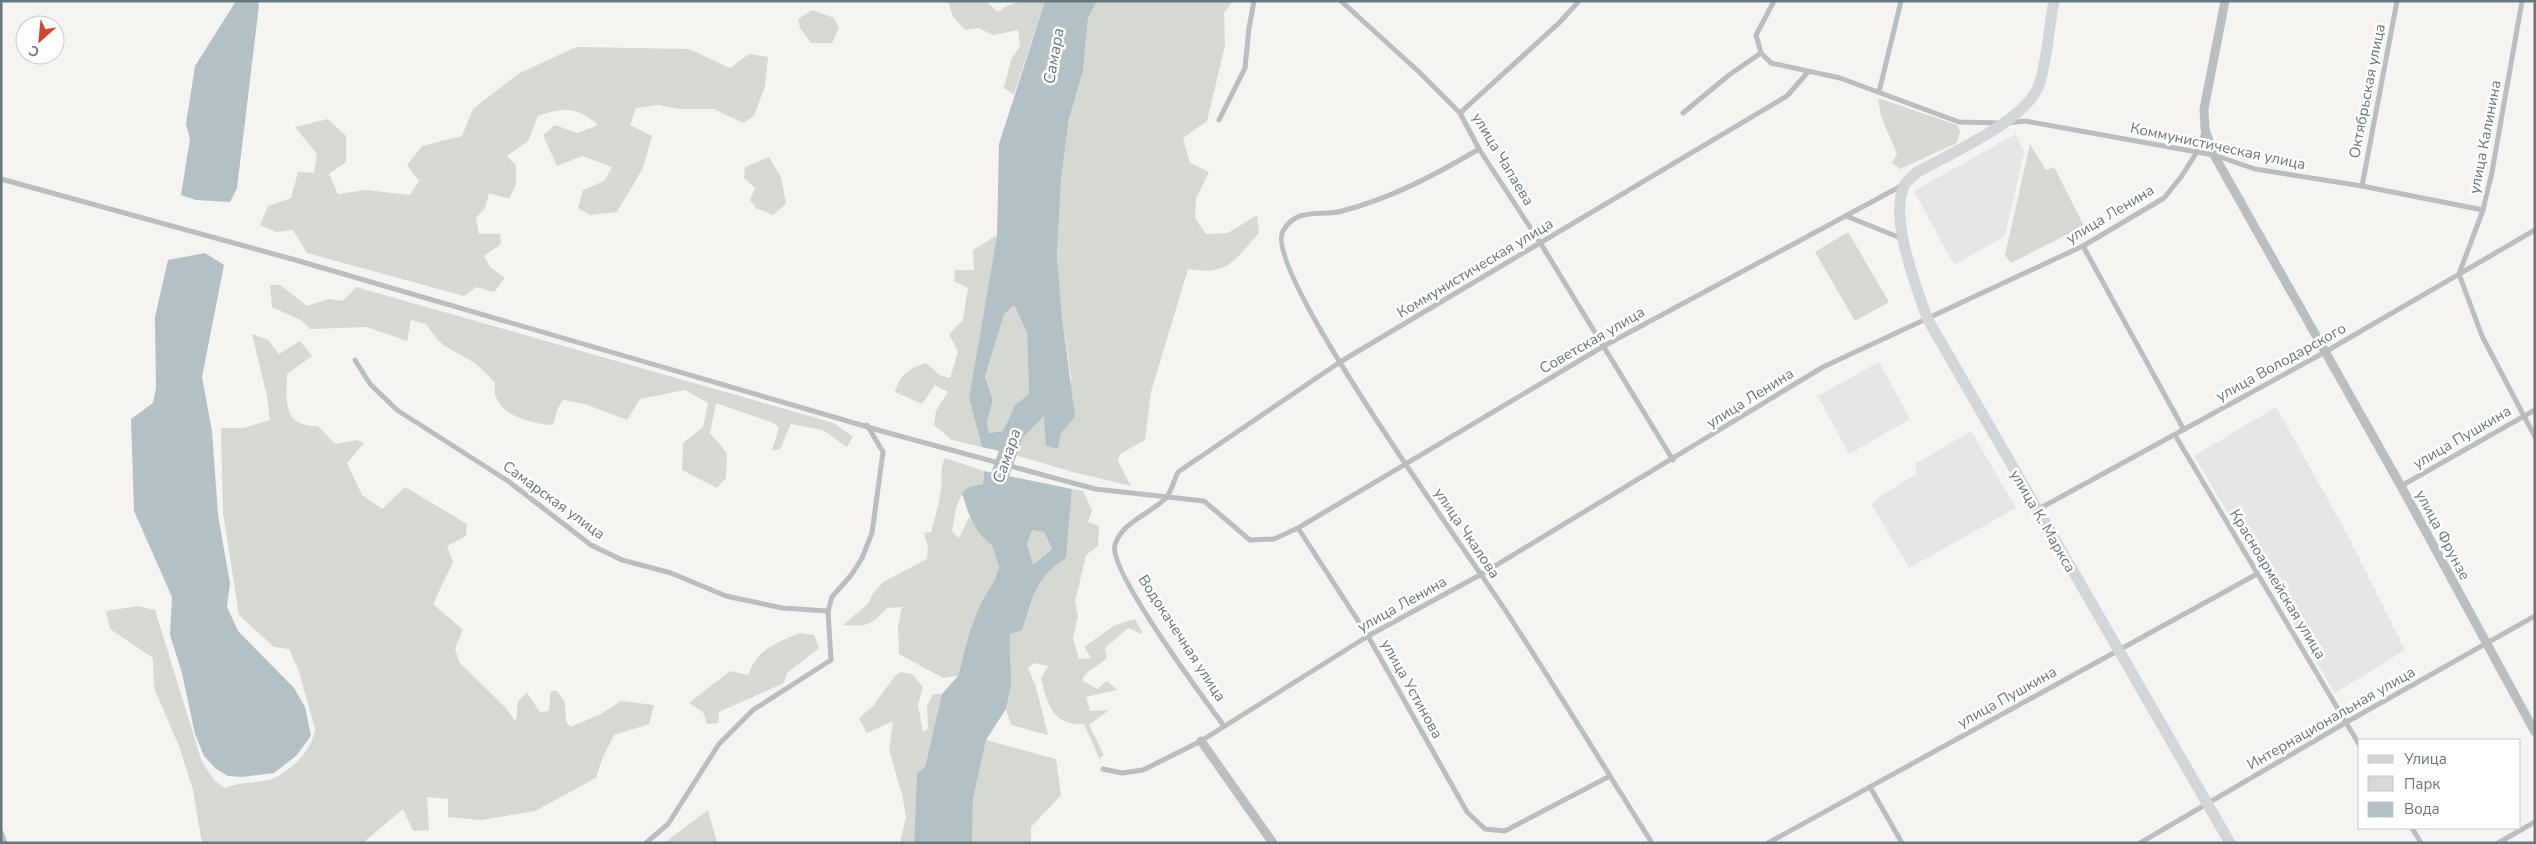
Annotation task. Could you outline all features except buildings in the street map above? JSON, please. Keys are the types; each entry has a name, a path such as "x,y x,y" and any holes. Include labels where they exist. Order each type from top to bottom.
{"main road":[{"path":"1906,184 1916,172 2006,123 2032,98 2039,85 2054,1"},
{"name":"улица К. Маркса","path":"1906,184 1901,202 1906,254 1927,318 2036,510 2230,843"}],"street":[{"path":"1219,120 1245,68 1254,1"},
{"name":"улица Чапаева","path":"1341,1 1418,70 1460,113 1479,150 1541,244 1673,460"},
{"path":"1460,113 1559,23 1579,1"},
{"path":"1683,113 1729,75 1761,53 1756,35 1774,1"},
{"path":"1879,92 1902,1"},
{"name":"улица Фрунзе","path":"2225,1 2204,108 2205,129 2214,155 2401,486 2535,732"},
{"name":"Октябрьская улица","path":"2362,186 2397,1"},
{"name":"улица Калинина","path":"2459,274 2483,210 2492,172 2522,1"},
{"name":"Коммунистическая улица","path":"1761,53 1771,64 1840,78 1959,122 2006,123 2025,121 2214,155 2255,169 2362,186 2483,210"},
{"name":"Коммунистическая улица","path":"1166,498 1178,472 1340,362 1787,96 1808,72"},
{"name":"улица Ленина","path":"1103,769 1122,773 1143,770 1201,741 1368,636 1480,575 1673,460 1823,367 2083,246 2164,198 2182,177 2197,152 2205,129"},
{"name":"улица Чкалова","path":"1479,150 1405,190 1364,206 1337,213 1314,212 1295,218 1280,236 1283,249 1304,301 1340,362 1405,464 1508,613 1652,843"},
{"path":"1,178 867,425 885,432 1095,489 1204,501 1250,540 1274,539 1298,528"},
{"name":"Советская улица","path":"1298,528 1604,346 1906,184"},
{"path":"1846,216 1904,239"},
{"name":"улица Володарского","path":"2036,510 2325,352 2535,230"},
{"path":"2083,246 2184,430"},
{"path":"2459,274 2482,336 2535,438"},
{"name":"Самарская улица","path":"355,360 370,384 397,410 493,471 591,545 622,560 672,574 726,596 782,608 828,611"},
{"name":"улица Пушкина","path":"2401,486 2535,410"},
{"path":"646,843 668,824 719,744 753,710 831,660 828,611 832,598 852,574 862,558 872,533 883,452 867,425"},
{"name":"Красноармейская улица","path":"2175,435 2358,743"},
{"name":"Водокачечная улица","path":"1166,498 1122,530 1114,547 1116,560 1142,609 1224,726"},
{"name":"улица Устинова","path":"1298,528 1368,636 1467,812 1485,829 1505,831 1610,776"},
{"name":"улица Пушкина","path":"1768,843 2257,574"},
{"name":"Интернациональная улица","path":"2140,843 2345,723 2535,616"},
{"path":"1201,741 1274,843"},
{"path":"1870,787 1902,843"},
{"path":"2498,843 2535,822"},
{"path":"2413,829 2421,843"},
{"path":"1,832 5,843"}],"shaded area":[{"path":"2016,134 2024,152 2005,236 1954,265 1914,191"},
{"path":"1879,362 1910,419 1849,454 1818,396"},
{"path":"2276,407 2345,530 2405,650 2335,693 2194,456"},
{"path":"1971,431 2016,508 1909,568 1872,505 1880,496 1917,474 1915,464"}],"green space":[{"path":"948,1 986,1 998,12 1014,3 1045,1 1014,94 1004,88 1011,60 1020,46 1018,30 993,35 979,28 965,30 953,17"},
{"path":"1097,1 1233,1 1224,13 1225,46 1207,121 1183,138 1190,163 1209,172 1196,199 1195,218 1206,234 1228,233 1257,215 1259,233 1236,259 1222,268 1202,271 1188,269 1151,392 1145,440 1120,454 1118,461 1131,486 1069,471 1008,453 1044,416 1058,449 1061,433 1068,422 1071,378 1062,318 1057,257 1061,180 1069,119 1083,71 1088,18"},
{"path":"812,10 834,18 839,28 832,43 811,43 800,28 798,19"},
{"path":"576,47 689,49 730,68 749,54 768,57 765,86 754,116 743,123 714,109 680,109 658,105 636,108 630,125 652,136 643,168 617,212 590,215 578,208 583,190 604,181 612,167 582,156 557,166 543,135 555,125 577,133 598,125 584,115 570,110 555,111 538,116 528,141 507,156 516,165 516,184 509,199 489,193 485,208 476,218 479,234 500,234 501,244 484,256 490,267 505,278 494,292 476,287 464,296 307,253 293,230 276,232 260,225 268,206 291,198 298,172 314,173 317,154 295,127 328,119 346,136 346,162 329,174 338,194 366,190 410,195 419,181 407,165 422,146 462,136 473,109 518,74"},
{"path":"1878,98 1957,125 1960,132 1957,143 1900,169 1892,163 1897,154 1881,116"},
{"path":"2030,144 2046,170 2054,167 2084,226 2011,263 2005,255"},
{"path":"769,157 781,177 786,204 773,215 756,208 750,200 755,188 744,178 745,167"},
{"path":"1848,232 1889,302 1855,321 1815,252"},
{"path":"997,235 969,398 982,447 952,440 934,425 936,411 948,392 935,385 922,404 895,392 906,373 926,363 941,376 950,378 958,352 949,334 963,320 968,288 954,281 955,270 974,270 973,250"},
{"path":"270,285 280,285 307,306 329,299 343,301 356,287 834,423 853,437 847,447 823,430 791,424 780,449 772,451 779,427 771,422 716,403 710,433 727,453 726,478 717,488 682,470 683,443 703,427 708,403 685,390 640,399 627,420 585,404 563,400 557,410 553,425 528,421 511,414 504,408 498,402 495,394 495,382 472,361 440,342 426,324 411,320 407,341 367,327 310,329 302,321 272,307"},
{"path":"1014,305 1027,331 1029,394 1015,405 1003,431 989,433 987,422 993,400 985,377 1004,313"},
{"path":"252,334 268,340 279,354 300,341 312,356 287,374 286,394 289,411 298,422 318,426 335,444 357,440 364,443 347,463 362,495 382,509 405,487 467,524 466,536 447,546 453,562 433,604 463,630 455,648 459,662 505,707 516,722 518,701 527,693 540,712 549,711 551,691 557,691 565,702 566,721 570,727 599,715 621,701 654,705 649,724 614,735 602,759 596,778 535,811 481,820 448,817 448,799 427,797 429,830 413,831 403,809 365,841 366,843 202,843 193,790 179,746 154,688 153,658 110,629 106,611 138,606 155,610 202,762 215,781 225,788 237,784 274,778 288,770 306,751 315,729 299,671 289,649 274,647 239,615 223,513 221,428 243,428 270,420 267,396"},
{"path":"945,458 984,471 983,484 974,487 962,495 957,507 952,531 959,538 969,517 985,540 992,545 999,567 970,630 958,676 943,678 899,654 898,626 902,607 887,608 868,624 858,626 843,625 869,603 873,593 883,582 927,559 928,548 924,533 931,532 937,511"},
{"path":"1072,489 1083,491 1092,510 1088,522 1099,526 1098,546 1086,555 1075,602 1078,616 1073,638 1079,659 1091,658 1084,647 1115,625 1135,619 1142,631 1141,634 1128,628 1105,648 1107,658 1090,670 1082,680 1097,689 1107,681 1117,690 1086,697 1090,711 1109,710 1089,725 1104,755 1099,758 1084,724 1073,724 1058,717 1049,704 1041,678 1048,666 1034,663 1028,668 1036,687 1048,735 1011,725 1006,709 1011,661 1010,634 1022,629 1037,589 1055,566 1066,558"},
{"path":"1032,530 1044,532 1052,549 1032,566 1027,545"},
{"path":"799,633 814,635 819,648 787,673 784,683 719,712 718,723 707,724 703,712 689,703 730,671 748,675 757,659 768,648"},
{"path":"901,672 912,674 923,687 918,705 923,732 928,728 927,706 933,694 942,694 925,767 917,773 914,843 900,843 906,817 902,794 889,750 893,721 867,733 859,718 873,706 895,676"},
{"path":"986,740 1056,759 1061,795 1031,827 1031,843 972,843 973,799"},
{"path":"708,810 717,843 664,843"}],"water":[{"path":"236,1 257,1 259,5 237,188 230,202 196,200 181,195 190,139 186,124 195,66"},
{"path":"1045,1 1097,1 1088,18 1083,71 1069,119 1061,180 1057,257 1062,318 1075,417 1061,433 1058,449 1046,446 1044,416 1008,453 982,447 969,398 997,235 999,144","holes":["1014,305 1027,332 1029,394 1015,405 1003,431 989,433 987,422 993,400 985,377 1004,314"]},
{"path":"205,253 224,265 202,377 212,431 218,515 230,583 227,607 238,631 294,688 305,707 311,736 296,756 274,773 242,777 228,776 216,769 204,756 195,734 182,673 170,635 172,597 134,511 131,419 153,403 156,388 155,317 168,260"},
{"path":"984,471 1072,489 1066,558 1048,573 1037,589 1022,630 1010,634 1011,684 1006,709 986,740 973,799 972,843 914,843 917,773 925,767 942,694 958,676 970,630 999,567 992,545 981,535 972,522 962,493 969,487 983,484","holes":["1032,530 1044,532 1052,549 1033,565 1027,545"]}],"waterway":[{"name":"Самара","path":"993,495 1015,432"}]}
